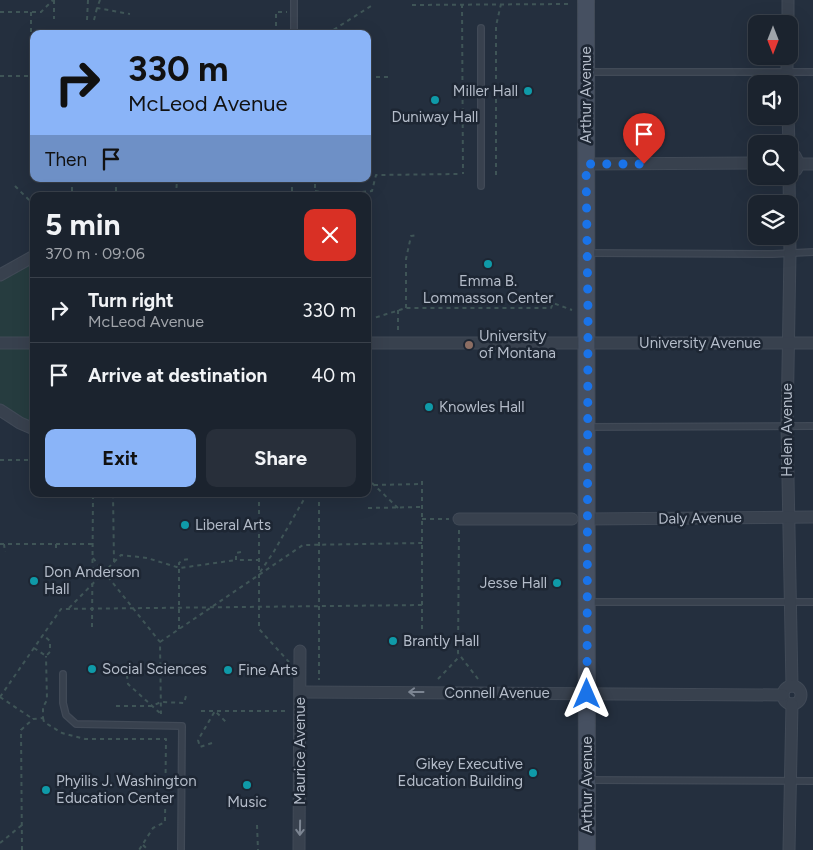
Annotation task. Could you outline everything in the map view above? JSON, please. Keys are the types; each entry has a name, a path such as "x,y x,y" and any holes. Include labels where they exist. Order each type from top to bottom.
{"street":[{"path":"788,0 788,15"},
{"name":"Arthur Avenue","path":"578,2 586,72 588,427 580,519 587,602 587,850"},
{"path":"586,164 748,164"},
{"path":"799,164 813,164"},
{"name":"Helen Avenue","path":"789,185 787,426 792,686"},
{"path":"0,275 30,258"},
{"name":"University Avenue","path":"371,343 813,342"},
{"path":"0,343 30,343"},
{"path":"0,410 30,427"},
{"name":"Daly Avenue","path":"459,519 813,517"},
{"name":"Maurice Avenue","path":"300,651 300,850"},
{"path":"792,686 798,688 801,695 798,701 792,704 785,700 783,695 785,689 792,686"},
{"name":"Connell Avenue","path":"301,692 783,695"},
{"path":"801,695 813,695"},
{"path":"790,850 792,704"}],"lane":[{"path":"294,0 294,30"},
{"path":"481,28 481,186"},
{"path":"586,72 748,77"},
{"path":"798,75 813,72"},
{"path":"587,253 813,252"},
{"path":"588,427 813,426"},
{"path":"587,602 813,602"},
{"path":"63,674 63,703 66,715 76,724 182,726 181,850"},
{"path":"587,780 813,781"}],"path":[{"path":"0,12 41,12 54,0"},
{"path":"54,0 54,19"},
{"path":"87,20 88,0"},
{"path":"94,20 100,0"},
{"path":"412,5 578,2"},
{"path":"462,4 462,174"},
{"path":"496,175 496,26 501,4"},
{"path":"334,30 371,6"},
{"path":"97,8 130,14"},
{"path":"276,30 276,12 294,11"},
{"path":"31,12 32,30"},
{"path":"0,76 30,76"},
{"path":"371,77 392,77"},
{"path":"362,192 372,191 376,175 458,174"},
{"path":"315,182 315,191 319,192"},
{"path":"15,186 30,201"},
{"path":"406,308 406,259 411,236 418,235"},
{"path":"371,318 406,308 551,308 553,303 572,310"},
{"path":"398,310 399,343"},
{"path":"0,460 30,460"},
{"path":"422,479 422,629"},
{"path":"398,508 373,484 422,484"},
{"path":"92,626 93,497"},
{"path":"113,497 114,562"},
{"path":"259,497 259,629 300,674"},
{"path":"259,574 273,554 305,497"},
{"path":"319,497 319,680"},
{"path":"368,508 422,507"},
{"path":"422,520 459,519 458,653 478,679"},
{"path":"0,544 93,544"},
{"path":"4,544 5,552"},
{"path":"56,544 56,551"},
{"path":"160,642 303,545 422,544"},
{"path":"236,560 236,553 241,552"},
{"path":"68,609 121,554 147,558 180,568 236,560 259,560"},
{"path":"93,558 160,642 162,714 128,684 126,667"},
{"path":"179,629 179,563 189,559"},
{"path":"68,571 93,570"},
{"path":"33,719 0,697 61,609 422,605"},
{"path":"43,636 50,640 50,652 46,656 47,700 43,707 44,722 62,733 85,739 166,739 165,822 153,828 139,850"},
{"path":"34,648 46,656"},
{"path":"438,679 460,656"},
{"path":"116,706 152,706 161,702 184,703 186,696 188,697"},
{"path":"200,711 288,711"},
{"path":"215,711 228,724"},
{"path":"212,743 200,747 198,740 215,711"},
{"path":"22,850 21,730 33,719 43,718"},
{"path":"0,843 22,825"},
{"path":"257,825 258,850"},
{"path":"143,845 148,850"}],"green space":[{"path":"30,262 30,423 0,406 0,279"}],"place":[{"name":"Miller Hall","path":"528,91"},
{"name":"Duniway Hall","path":"435,100"},
{"name":"Emma B. Lommasson Center","path":"488,264"},
{"name":"University of Montana","path":"469,345"},
{"name":"Knowles Hall","path":"429,407"},
{"name":"Liberal Arts","path":"185,525"},
{"name":"Don Anderson Hall","path":"34,581"},
{"name":"Jesse Hall","path":"557,583"},
{"name":"Brantly Hall","path":"393,641"},
{"name":"Social Sciences","path":"92,669"},
{"name":"Fine Arts","path":"228,670"},
{"name":"Gikey Executive Education Building","path":"533,773"},
{"name":"Music","path":"247,785"},
{"name":"Phyilis J. Washington Education Center","path":"46,790"}],"route":[{"path":"587,694 588,314 586,164 644,164"}]}
